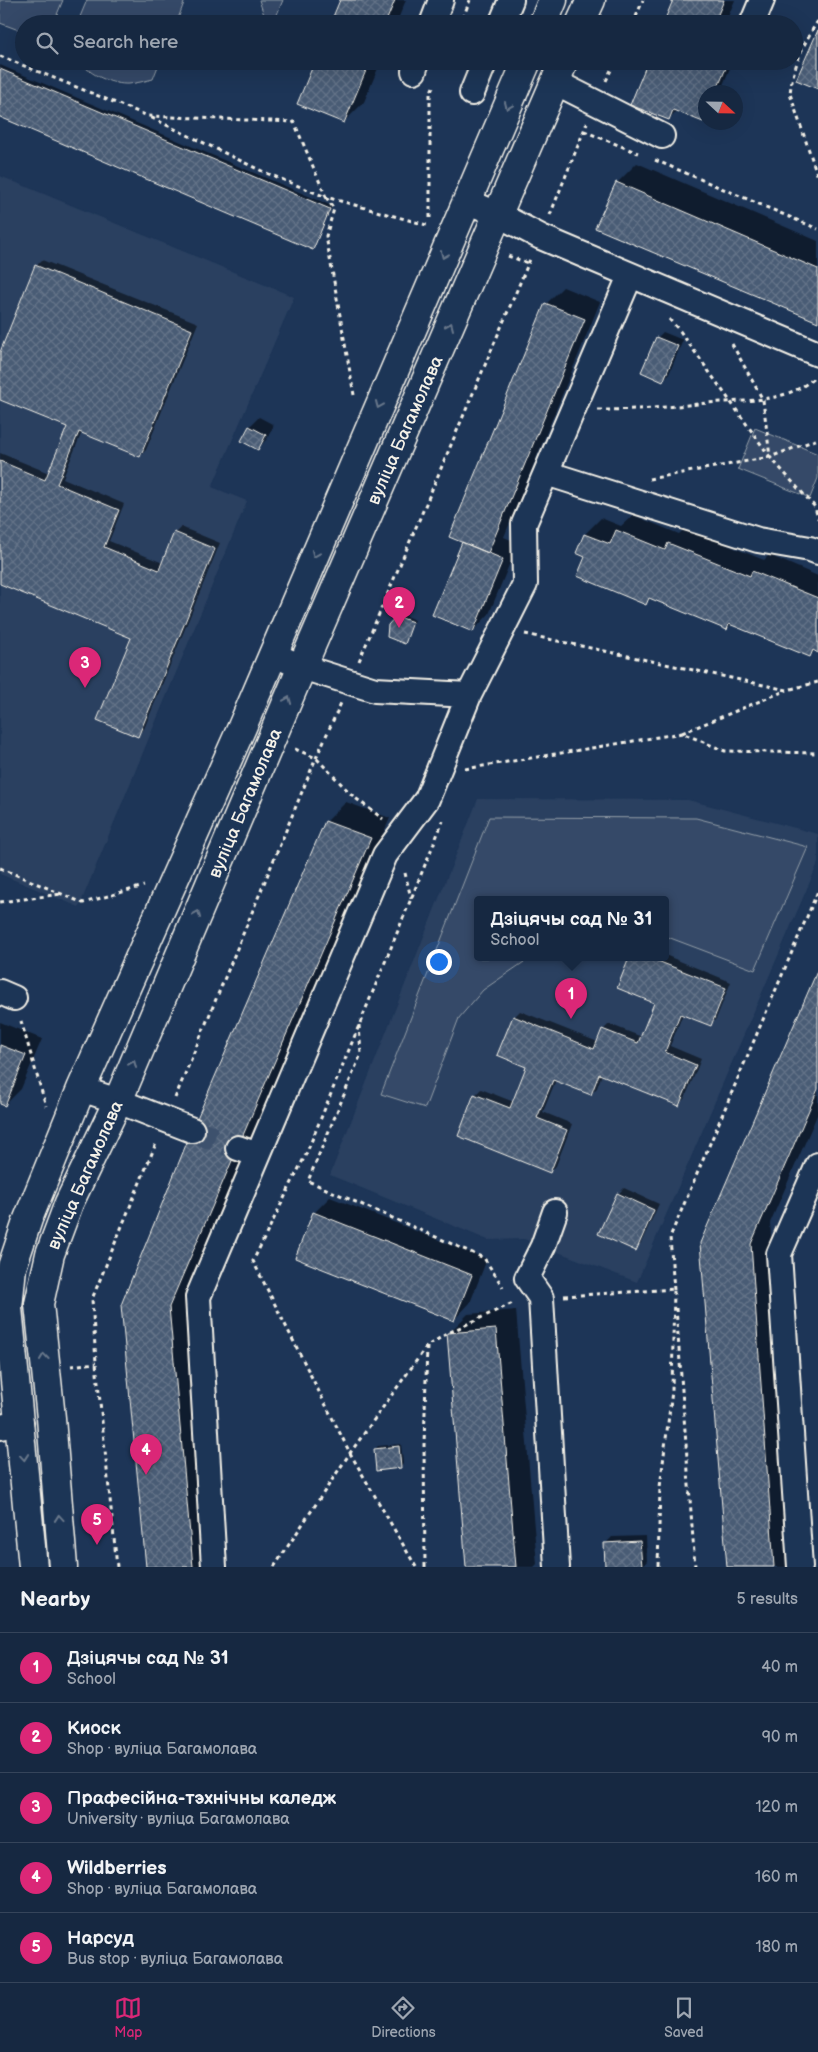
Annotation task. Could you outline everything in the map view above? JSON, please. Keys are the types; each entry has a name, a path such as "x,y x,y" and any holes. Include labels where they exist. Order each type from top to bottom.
{"main road":[{"path":"547,15 553,0"},
{"path":"584,15 591,0"},
{"name":"вуліца Багамолава","path":"33,1567 10,1425 8,1308 12,1267 28,1219 81,1089 242,727 523,70"},
{"name":"вуліца Багамолава","path":"63,1567 51,1418 39,1304 50,1254 69,1203 118,1101 302,667 499,215 559,72"},
{"path":"10,1425 51,1418"}],"lane":[{"path":"435,15 441,0"},
{"path":"505,15 511,0"},
{"path":"756,15 762,0"},
{"path":"472,93 481,70"},
{"path":"559,72 596,103 662,136"},
{"path":"467,201 541,237 630,276 818,354"},
{"path":"214,1567 198,1297 248,1152 385,855 427,799 469,695 525,584 524,524 630,276"},
{"path":"546,473 758,540 810,548 818,552"},
{"path":"272,654 350,684 375,690 469,695"},
{"path":"81,1089 118,1101 192,1130"},
{"path":"800,1567 779,1254 810,1204 818,1164"},
{"path":"555,1212 543,1246 527,1278 541,1298 557,1567"}],"path":[{"path":"464,15 470,0"},
{"path":"637,15 643,0"},
{"path":"803,51 818,21"},
{"path":"0,56 15,62"},
{"path":"35,70 148,116 264,172 326,197 430,226"},
{"path":"117,1567 96,1364 92,1299 316,758 350,684 611,70"},
{"path":"795,70 791,82 790,94 818,177"},
{"path":"426,235 430,226 430,94 436,80"},
{"path":"148,116 294,122 326,197 334,210 326,236 355,400 359,391"},
{"path":"584,131 638,154"},
{"path":"647,157 818,229"},
{"path":"712,309 763,400 770,458"},
{"path":"667,317 680,331 770,458 815,507 818,519"},
{"path":"573,410 647,410 763,400 804,387 818,374"},
{"path":"644,480 770,458 818,439"},
{"path":"502,629 787,690"},
{"path":"437,773 682,733 787,690 818,682"},
{"path":"682,733 725,751 818,753"},
{"path":"316,758 354,797 386,821 397,840 411,898"},
{"path":"416,1567 350,1453 252,1261 307,1152 445,815"},
{"path":"0,868 84,902 146,886"},
{"path":"695,1567 670,1237 818,891"},
{"path":"0,902 63,894"},
{"path":"7,995 48,1114"},
{"path":"359,1024 361,1054 308,1181 484,1258 504,1288"},
{"path":"508,1295 517,1308"},
{"path":"274,1567 350,1453 427,1346"}],"shaded area":[{"path":"0,0 63,0 57,15 15,15 15,29 0,23"},
{"path":"87,0 185,0 179,15 81,15"},
{"path":"259,0 283,0 277,15 264,15"},
{"path":"156,70 153,79 129,84 109,81 89,71"},
{"path":"0,176 294,297 212,487 247,501 79,907 0,874"},
{"path":"755,428 818,454 818,478 810,498 738,469"},
{"path":"478,799 688,800 818,834 818,863 637,1282 524,1239 488,1240 330,1175"},
{"path":"489,817 696,818 808,847 755,970 669,938 669,896 474,896 474,961 524,961 483,990 459,1018 425,1108 381,1094"}],"building":[{"path":"340,0 395,0 389,15 334,15"},
{"path":"673,0 724,0 718,15 667,15"},
{"path":"818,30 818,89 796,80 800,70 803,70 803,64"},
{"path":"0,69 330,209 313,250 0,117"},
{"path":"311,70 366,70 344,123 297,104"},
{"path":"644,70 725,70 719,85 698,85 698,120 673,110 669,120 630,105"},
{"path":"616,182 818,269 818,322 595,228"},
{"path":"35,265 192,330 140,457 79,432 57,484 119,510 104,547 159,570 174,532 215,549 138,737 97,720 131,638 0,584 0,461 45,480 67,427 0,400 0,352"},
{"path":"545,303 585,319 488,553 449,537"},
{"path":"656,337 678,346 663,382 641,372"},
{"path":"249,426 266,435 258,450 241,441"},
{"path":"616,530 665,550 668,543 750,576 752,571 818,598 818,653 813,650 810,657 729,624 727,630 649,598 646,605 577,576 585,557 576,553 584,534 610,544"},
{"path":"462,542 503,559 473,632 432,615"},
{"path":"396,616 413,622 405,644 387,637 388,625"},
{"path":"325,821 371,838 169,1307 193,1567 146,1567 121,1305 192,1130"},
{"path":"628,961 658,961 726,988 711,1026 680,1014 665,1052 696,1065 679,1106 599,1074 591,1095 553,1080 537,1118 567,1130 550,1173 458,1136 474,1094 510,1108 526,1067 497,1055 513,1016 594,1049 602,1029 638,1043 654,1003 617,988"},
{"path":"818,969 818,1089 751,1244 774,1567 727,1567 700,1243"},
{"path":"0,1045 26,1055 5,1106 0,1104"},
{"path":"617,1193 654,1210 636,1251 598,1234"},
{"path":"313,1212 472,1275 454,1321 295,1258"},
{"path":"496,1329 516,1567 466,1567 447,1333"},
{"path":"399,1446 401,1468 376,1471 374,1449"},
{"path":"640,1541 642,1567 605,1567 604,1543"}],"tunnel":[{"path":"192,1130 238,1148"}],"place":[{"name":"Киоск","path":"399,628"},
{"name":"Прафесійна-тэхнічны каледж","path":"85,688"},
{"name":"Дзіцячы сад № 31","path":"571,1019"},
{"name":"Wildberries","path":"146,1475"},
{"name":"Нарсуд","path":"97,1545"}]}
